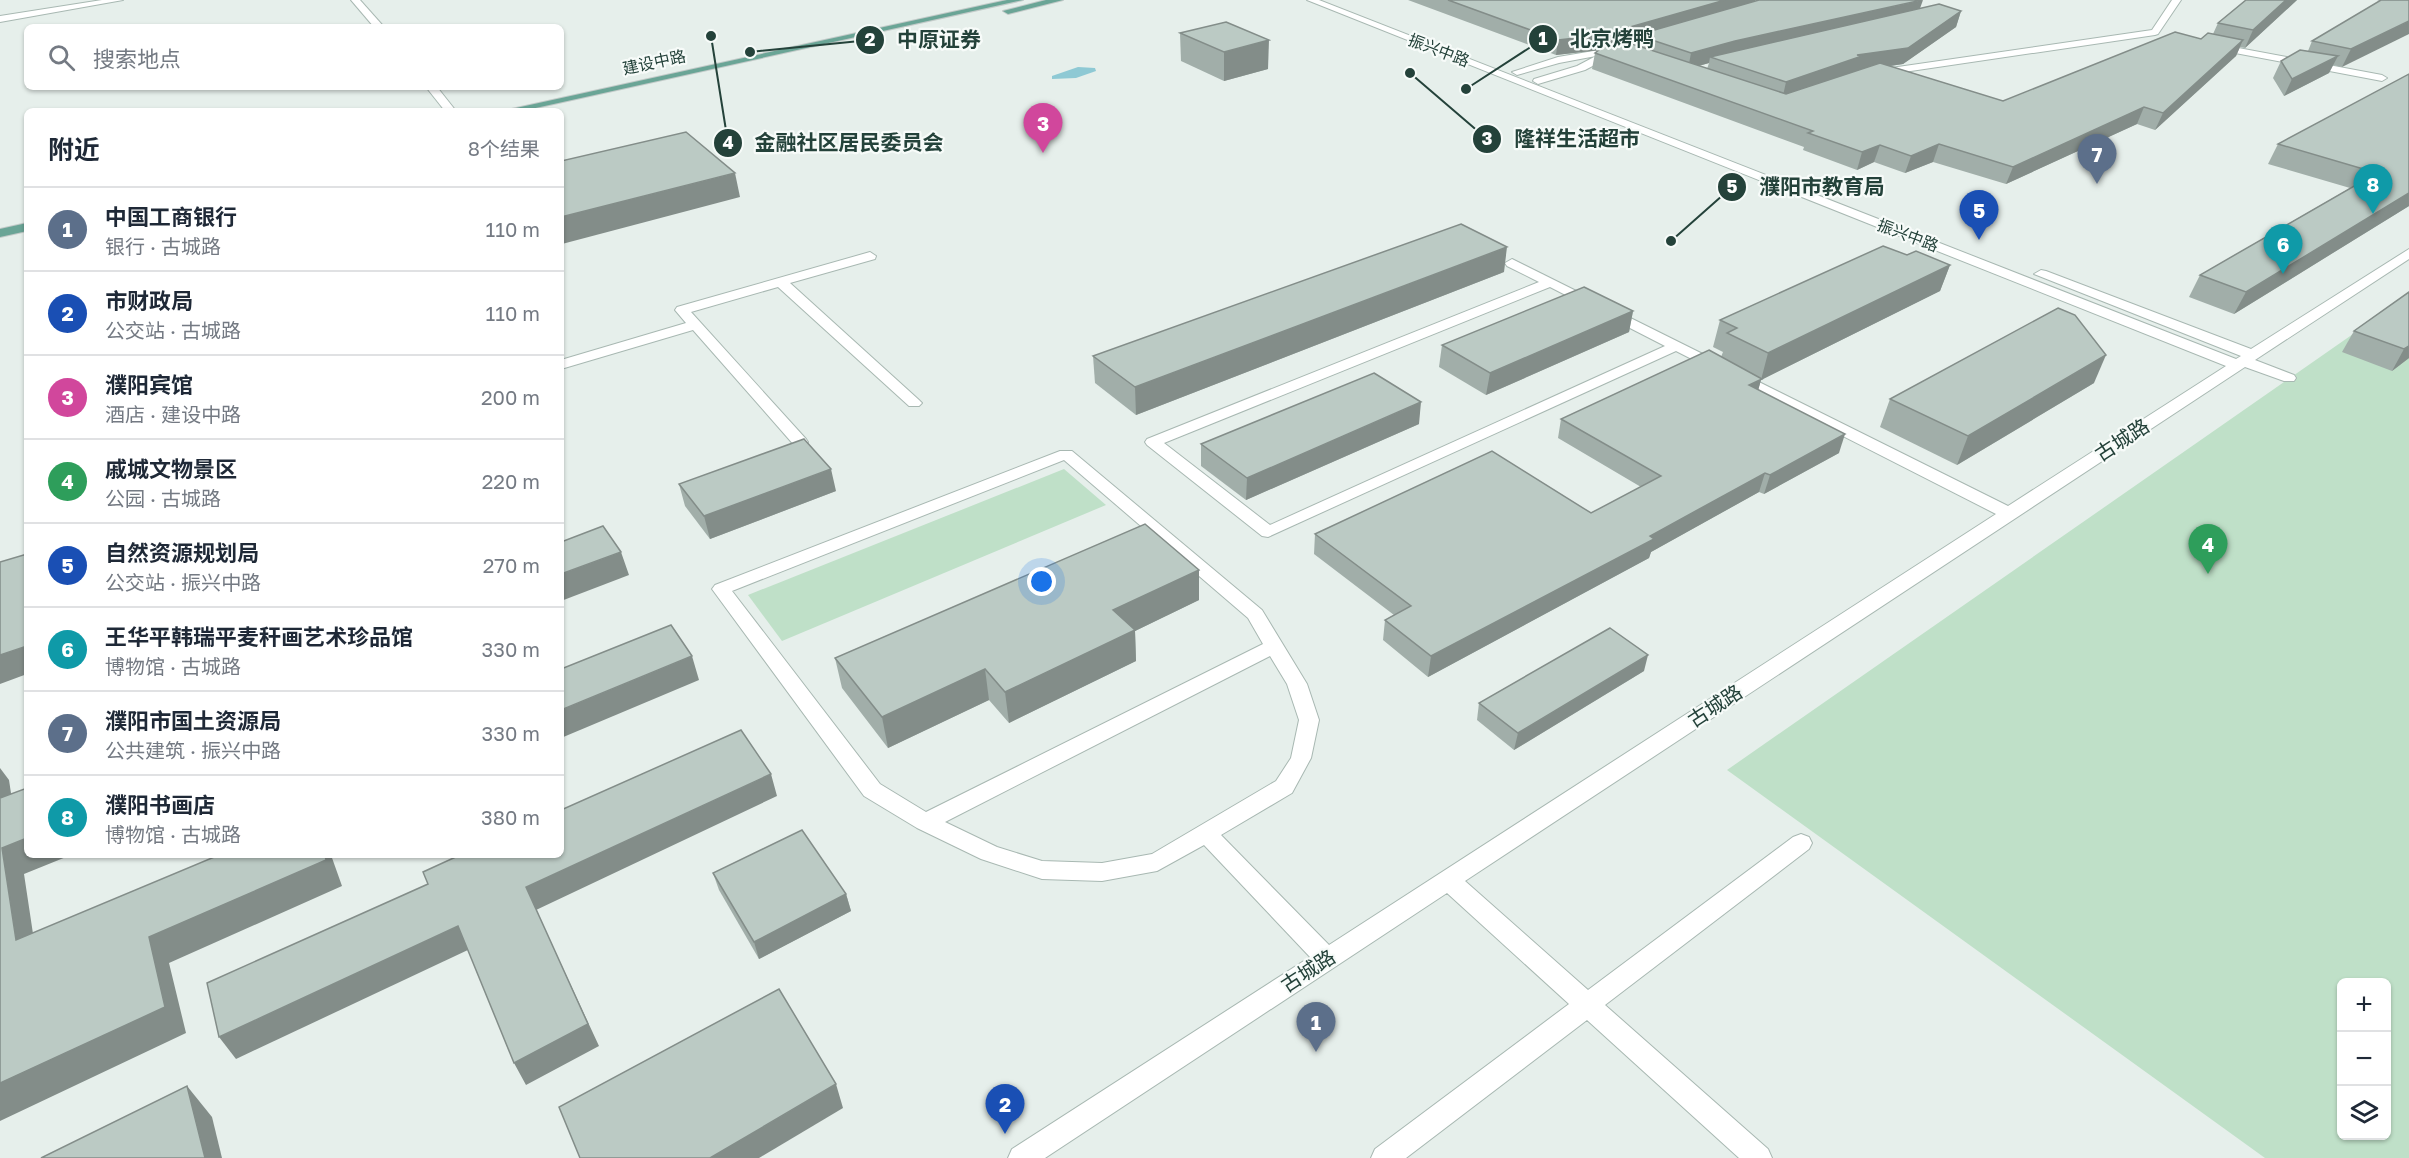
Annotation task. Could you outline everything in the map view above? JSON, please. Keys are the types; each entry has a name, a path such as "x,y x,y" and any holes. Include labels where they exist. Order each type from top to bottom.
{"main road":[{"name":"建设中路","path":"521,108 1019,0"},
{"name":"建设中路","path":"564,109 1059,0"},
{"path":"0,221 24,216"},
{"path":"0,233 24,228"}],"street":[{"path":"0,19 119,0"},
{"path":"355,0 376,24"},
{"name":"振兴中路","path":"1311,0 2245,360"},
{"name":"振兴中路","path":"1331,0 2245,360"},
{"path":"1867,75 2147,34 2155,32 2177,0"},
{"path":"2147,34 2167,38"},
{"path":"2208,45 2382,78"},
{"path":"1517,72 1558,60 1624,50"},
{"path":"1538,81 1591,64 1601,55"},
{"path":"433,90 448,108"},
{"name":"古城路","path":"1022,1158 2409,253"},
{"path":"800,442 682,310 870,256"},
{"path":"1512,262 2010,514"},
{"path":"781,282 914,403"},
{"path":"1551,282 1153,442 1268,532 1677,346"},
{"path":"564,364 696,325"},
{"path":"2245,360 2289,378"},
{"path":"1066,454 1255,614 1274,646 1297,684 1309,720 1301,758 1284,787 1157,862 1102,872 1042,870 989,853 926,822 872,790 721,589 1066,454"},
{"path":"926,822 1274,646"},
{"path":"1206,833 1327,959"},
{"path":"1385,1158 1801,843"},
{"path":"1448,880 1758,1158"}],"green space":[{"path":"2409,295 2409,1158 2265,1158 1727,770"},
{"path":"1064,469 1106,505 782,641 748,595"}],"water":[{"path":"1078,67 1095,68 1096,71 1076,78 1052,79 1052,76"}],"building":[{"path":"1448,0 1725,0 1602,35 1558,40"},
{"path":"1759,0 1922,0 1735,41 1691,53 1637,35"},
{"path":"2246,0 2286,0 2253,30 2218,23"},
{"path":"2381,0 2409,0 2409,21 2351,49 2312,41"},
{"path":"1939,4 1961,11 1908,48 1857,55 1862,56 1786,82 1710,57"},
{"path":"1226,22 1269,40 1224,52 1180,33"},
{"path":"2175,32 2201,39 2208,33 2243,40 2163,113 2144,107 2013,167 1939,144 1911,156 1880,145 1862,152 1808,133 1813,131 1595,53 1607,44 1620,40 1786,94 1880,63 2003,101"},
{"path":"2300,50 2338,56 2292,79 2281,61"},
{"path":"2409,74 2409,193 2246,292 2200,275 2377,173 2278,144"},
{"path":"686,132 735,173 564,216 564,160"},
{"path":"1461,224 1507,247 1135,387 1093,356"},
{"path":"1883,246 1907,255 1916,251 1950,265 1768,353 1727,333 1737,328 1720,320"},
{"path":"1584,287 1633,311 1490,373 1442,345"},
{"path":"2409,292 2409,346 2404,349 2354,331"},
{"path":"2058,308 2075,315 2106,355 1968,436 1890,399"},
{"path":"1709,350 1762,379 1749,385 1845,434 1770,475 1765,473 1650,536 1654,539 1431,656 1385,620 1411,606 1315,534 1492,451 1591,513 1661,476 1561,419"},
{"path":"1374,373 1421,402 1247,478 1201,444"},
{"path":"804,439 831,469 704,516 679,484"},
{"path":"1145,524 1199,570 1113,610 1135,630 1005,692 985,669 882,717 835,658"},
{"path":"603,526 621,552 564,573 564,541"},
{"path":"24,555 24,647 0,655 0,562"},
{"path":"671,625 692,656 564,709 564,668"},
{"path":"1610,628 1648,655 1518,733 1479,703"},
{"path":"741,730 771,774 526,887 588,1024 514,1063 458,926 219,1037 207,983 428,884 423,872 453,858 564,858 564,809"},
{"path":"24,789 24,839 2,848 16,940 212,858 326,858 326,860 149,937 165,1007 0,1083 0,798"},
{"path":"802,830 846,894 754,942 713,873"},
{"path":"779,989 836,1084 710,1158 580,1158 559,1107"},
{"path":"187,1086 205,1158 41,1158"}],"place":[{"name":"金融社区居民委员会","path":"711,36"},
{"name":"中原证券","path":"750,52"},
{"name":"隆祥生活超市","path":"1410,73"},
{"name":"北京烤鸭","path":"1466,89"},
{"name":"濮阳宾馆","path":"1043,153"},
{"name":"濮阳市国土资源局","path":"2097,184"},
{"name":"濮阳书画店","path":"2373,214"},
{"name":"自然资源规划局","path":"1979,240"},
{"name":"濮阳市教育局","path":"1671,241"},
{"name":"王华平韩瑞平麦秆画艺术珍品馆","path":"2283,274"},
{"name":"戚城文物景区","path":"2208,574"},
{"name":"中国工商银行","path":"1316,1052"},
{"name":"市财政局","path":"1005,1134"}]}
